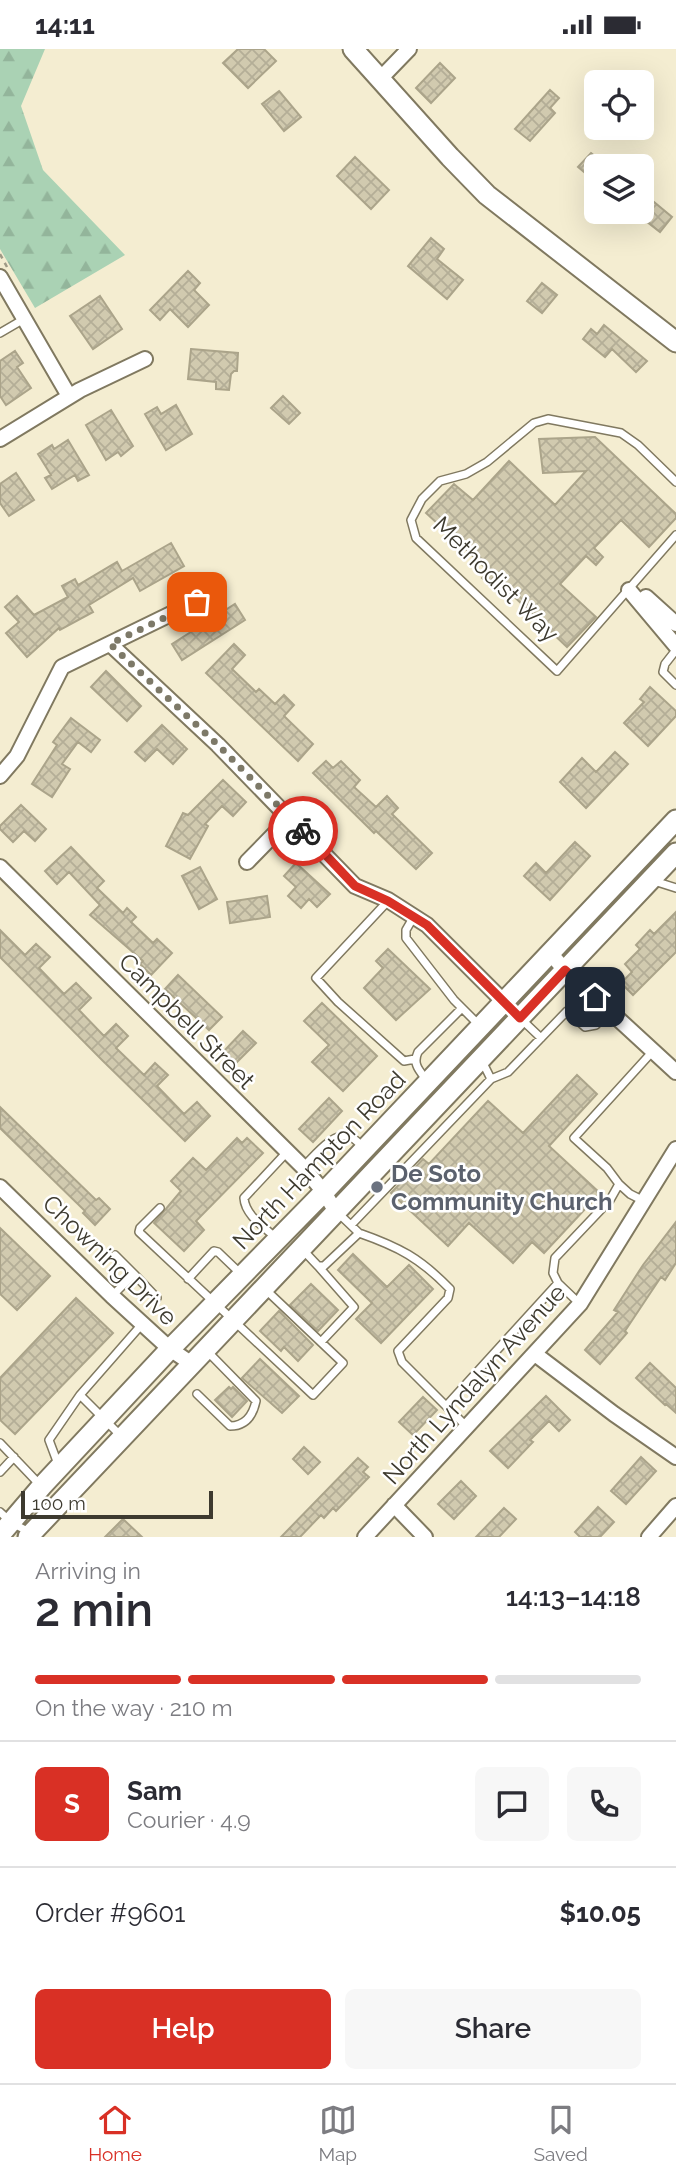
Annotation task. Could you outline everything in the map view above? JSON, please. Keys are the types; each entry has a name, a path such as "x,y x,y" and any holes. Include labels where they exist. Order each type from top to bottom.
{"main road":[{"path":"353,49 488,195 676,342"},
{"name":"North Hampton Road","path":"4,1524 371,1143 676,820"},
{"name":"North Hampton Road","path":"32,1536 302,1248 344,1219 393,1152 676,853"},
{"path":"465,1044 481,1059"},
{"path":"371,1143 393,1152"},
{"path":"65,1463 87,1475"}],"street":[{"path":"379,80 409,49"},
{"path":"0,277 69,396"},
{"path":"0,439 69,396 145,359"},
{"path":"631,587 676,624"},
{"path":"631,587 676,648"},
{"path":"0,776 17,756 62,667 218,591"},
{"path":"110,644 218,745 355,886 388,901 427,925 520,1018"},
{"path":"247,862 290,818"},
{"name":"Campbell Street","path":"0,867 303,1167 344,1219"},
{"path":"551,953 565,970 676,1072"},
{"name":"North Lyndalyn Avenue","path":"365,1537 580,1304 676,1149"},
{"name":"Chowning Drive","path":"0,1187 112,1296 170,1349 191,1364"},
{"path":"535,1354 676,1457"},
{"path":"394,1505 425,1537"},
{"path":"649,1537 676,1506"}],"lane":[{"path":"0,333 25,318"},
{"name":"Methodist Way","path":"676,482 638,445 621,433 548,419 534,423 487,462 467,474 440,481 422,499 411,520 416,538 557,671 676,535"},
{"path":"676,648 663,672 676,685"},
{"path":"650,880 676,888"},
{"path":"388,901 316,978 338,1002 404,1061 415,1059"},
{"path":"413,918 406,930 406,938 481,1027"},
{"path":"428,1082 415,1066 418,1052 462,1007"},
{"path":"467,1427 402,1362 398,1351 448,1298 450,1289 423,1263 405,1251 359,1233 344,1219 491,1079 508,1072 567,1011 585,1027 596,1025 610,1010"},
{"path":"520,1018 541,1038"},
{"path":"644,1201 630,1194 607,1168 574,1139 653,1050"},
{"path":"481,1059 491,1079"},
{"path":"303,1167 331,1140 341,1136 371,1143"},
{"path":"277,1240 248,1212 244,1198 287,1151"},
{"path":"580,1304 558,1283 553,1273 555,1258 610,1200 619,1184"},
{"path":"160,1209 139,1232 232,1322 313,1395 343,1363 264,1288"},
{"path":"318,1266 324,1266 359,1233"},
{"path":"302,1248 354,1307 321,1342"},
{"path":"188,1279 214,1251 242,1275"},
{"path":"115,1255 158,1298"},
{"path":"112,1296 134,1274"},
{"path":"446,1406 558,1283"},
{"path":"65,1463 49,1440 80,1395 143,1323"},
{"path":"197,1394 230,1426 239,1426 246,1422 254,1411 256,1401 206,1350"},
{"path":"80,1395 122,1438"},
{"path":"0,1443 42,1486"},
{"path":"0,1472 14,1457"},
{"path":"4,1524 32,1536"}],"green space":[{"path":"0,49 45,49 21,106 43,170 125,255 35,308 0,249"}],"building":[{"path":"238,49 264,49 276,61 248,88 223,63"},
{"path":"440,63 455,78 431,103 416,88"},
{"path":"550,90 559,98 550,108 555,113 530,141 515,129"},
{"path":"279,91 301,117 284,131 262,104"},
{"path":"355,157 389,190 371,209 337,176"},
{"path":"584,161 584,172 578,167"},
{"path":"654,202 672,217 660,232 650,224 654,224"},
{"path":"431,238 444,249 437,259 463,280 447,299 408,266"},
{"path":"188,271 200,283 194,290 209,305 188,327 170,309 160,320 150,310"},
{"path":"542,283 557,295 542,313 527,301"},
{"path":"100,296 122,329 93,349 70,316"},
{"path":"604,325 647,361 636,372 612,349 605,357 583,339 591,329 597,334"},
{"path":"191,349 238,353 237,371 231,374 229,390 216,389 216,382 188,379"},
{"path":"15,351 23,363 17,367 31,388 6,405 0,396 0,361"},
{"path":"283,396 300,413 289,424 271,408"},
{"path":"176,405 192,434 166,450 145,414 157,407 161,414"},
{"path":"111,410 133,446 121,456 118,452 106,460 86,425"},
{"path":"595,437 676,514 676,518 649,547 621,520 594,548 603,557 596,565 586,556 560,584 596,617 567,647 505,588 499,594 482,578 489,571 426,513 454,484 473,500 509,461 555,505 586,471 543,473 539,439"},
{"path":"68,440 89,475 78,481 75,475 52,489 45,478 51,475 38,454 52,445 54,449"},
{"path":"16,473 34,500 9,516 0,503 0,484"},
{"path":"171,543 184,566 140,591 133,578 89,605 93,612 60,630 59,628 27,657 6,633 19,622 5,607 17,596 34,615 68,597 62,586 75,579 78,585 117,562 122,571"},
{"path":"235,604 245,620 182,660 172,644"},
{"path":"234,644 245,655 232,669 256,692 259,689 275,704 284,695 294,705 284,716 313,744 298,761 206,673"},
{"path":"106,671 141,706 127,721 91,687"},
{"path":"650,687 676,711 676,716 648,746 624,723 644,702 640,699"},
{"path":"71,718 100,740 91,752 78,742 62,764 70,769 52,797 32,784 57,745 53,742"},
{"path":"162,725 187,749 173,764 157,749 145,761 135,752"},
{"path":"615,752 628,764 586,808 560,782 582,758 596,772"},
{"path":"326,761 333,768 341,761 360,780 354,787 376,807 387,796 398,808 392,814 432,853 416,869 376,831 374,833 313,773"},
{"path":"223,780 246,802 233,816 222,806 205,824 208,826 190,859 166,846 183,813 188,815"},
{"path":"21,805 46,829 35,841 24,831 13,842 0,829"},
{"path":"575,842 590,856 550,900 524,876 536,863 546,873"},
{"path":"71,847 104,881 97,888 123,913 127,908 136,917 131,922 153,943 157,939 172,953 151,975 140,964 143,961 90,915 100,905 69,872 57,884 45,871"},
{"path":"296,863 330,894 317,907 309,899 301,908 288,896 296,887 284,876"},
{"path":"200,867 217,899 199,909 182,876"},
{"path":"267,896 270,917 230,923 227,902"},
{"path":"676,912 676,952 633,995 621,983 632,972 625,964 640,949 636,945 650,930 654,934"},
{"path":"0,930 25,955 36,944 50,957 39,968 64,994 76,983 91,998 79,1010 104,1036 116,1024 128,1036 116,1048 144,1075 155,1063 168,1075 157,1086 184,1114 197,1102 210,1116 185,1141 0,957"},
{"path":"388,949 430,989 396,1020 364,988 383,968 376,961"},
{"path":"178,975 222,1017 209,1030 165,989"},
{"path":"322,1003 377,1056 343,1091 312,1062 329,1045 304,1021"},
{"path":"243,1031 256,1043 236,1063 224,1051"},
{"path":"577,1075 597,1094 549,1146 600,1193 544,1253 532,1242 513,1263 469,1223 448,1246 391,1193 423,1159 429,1164 488,1101 523,1133"},
{"path":"329,1098 342,1111 313,1142 299,1129"},
{"path":"0,1107 96,1200 99,1198 110,1209 95,1225 83,1213 85,1211 0,1128"},
{"path":"237,1138 242,1143 247,1138 263,1153 196,1221 204,1230 184,1251 154,1223 181,1191 171,1181 193,1158 206,1170"},
{"path":"676,1222 676,1263 665,1280 661,1277 625,1331 627,1333 600,1364 585,1350 618,1312 614,1310 643,1265"},
{"path":"0,1228 50,1276 17,1310 0,1294"},
{"path":"353,1254 387,1287 409,1265 433,1289 381,1343 356,1319 372,1303 338,1270"},
{"path":"311,1284 338,1310 318,1331 290,1305"},
{"path":"76,1298 113,1333 15,1434 0,1420 0,1378"},
{"path":"279,1311 313,1345 298,1361 284,1347 281,1351 260,1331"},
{"path":"260,1359 299,1396 282,1413 242,1378"},
{"path":"650,1363 676,1388 676,1413 636,1378"},
{"path":"229,1387 233,1387 247,1401 232,1417 215,1400"},
{"path":"546,1396 570,1420 559,1431 549,1421 508,1468 490,1451"},
{"path":"423,1397 437,1410 413,1435 399,1422"},
{"path":"304,1447 320,1462 308,1474 293,1459"},
{"path":"641,1457 656,1471 626,1504 611,1491"},
{"path":"358,1458 368,1467 363,1472 369,1477 336,1511 333,1508 324,1518 321,1515 300,1537 281,1537"},
{"path":"461,1481 476,1496 454,1519 438,1504"},
{"path":"598,1507 614,1522 600,1537 580,1537 575,1532"},
{"path":"504,1508 516,1519 499,1537 476,1537"},
{"path":"123,1519 142,1537 105,1537"}],"way so far":[{"path":"197,602 110,644 218,745 303,831"}],"place":[{"name":"De Soto Community Church","path":"377,1187"}],"route":[{"path":"303,831 355,886 388,901 427,925 520,1018 565,970 595,997"}]}
